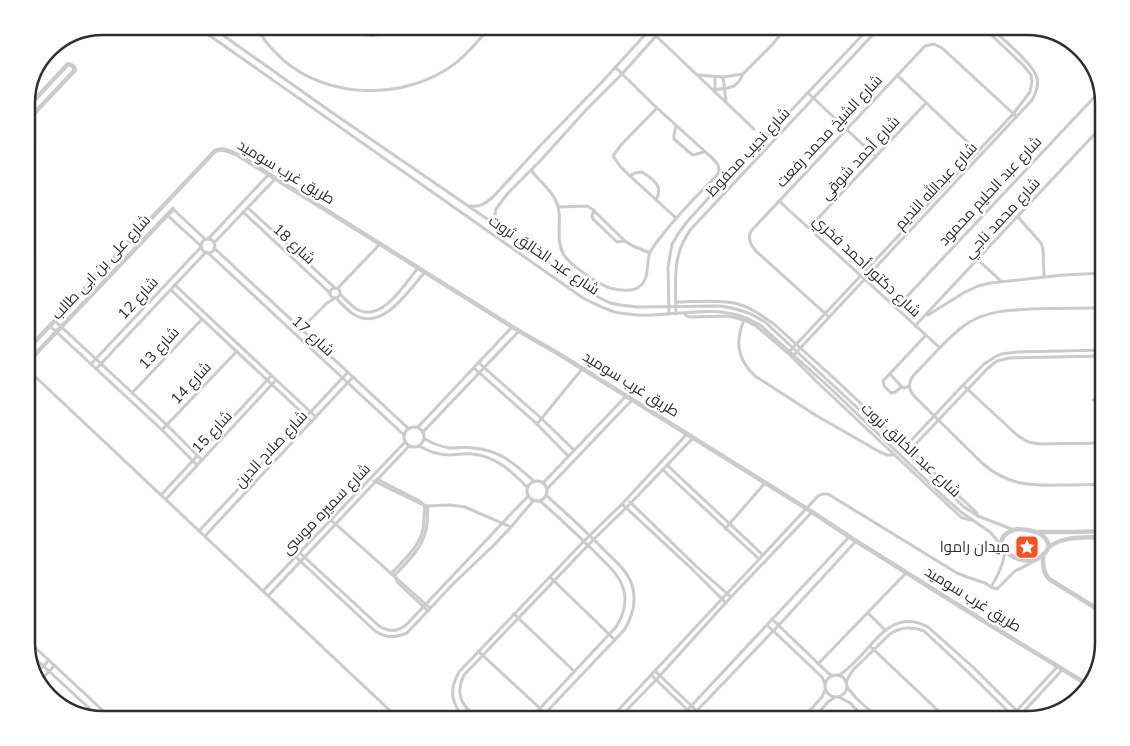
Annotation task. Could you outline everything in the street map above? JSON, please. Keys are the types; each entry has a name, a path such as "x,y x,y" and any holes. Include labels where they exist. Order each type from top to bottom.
{"street":[{"name":"شارع عبد الخالق ثروت","path":"209,35 583,298 602,308 615,312 644,315 720,312 747,318 760,325 896,455 960,512 990,532 1004,548"},
{"name":"شارع عبد الخالق ثروت","path":"223,35 600,298 610,303 637,307 721,306 751,314 765,322 795,346 904,448 964,508 978,516 1015,530"},
{"path":"261,35 274,52 302,73 330,85 353,90 370,91 400,88 427,80 445,71 461,59 483,35"},
{"path":"364,35 384,35"},
{"path":"468,206 476,207 486,203 502,188 645,35"},
{"path":"714,89 725,89 736,85 743,74 780,35"},
{"name":"شارع نجيب محفوظ","path":"669,314 668,279 670,256 672,244 678,234 863,35"},
{"name":"شارع نجيب محفوظ","path":"676,314 677,258 691,229 874,35"},
{"name":"شارع عبدالله النديم","path":"789,352 1013,114 1030,92 1031,75 991,35"},
{"name":"شارع عبدالله النديم","path":"793,356 1017,117 1036,94 1038,80 1035,73 998,35"},
{"path":"496,225 496,210 508,193 656,36 754,129"},
{"name":"شارع الشيخ محمد رفعت","path":"829,317 757,252 750,243 749,235 846,129 925,46 934,44 939,45 1017,117"},
{"path":"35,99 68,64 72,66 75,70 35,112"},
{"path":"531,170 552,195 558,207 560,241 564,255 573,265 597,282 612,288 625,290 638,288 645,280 650,253 676,218 719,172 718,164 616,67"},
{"path":"697,75 723,77 743,74"},
{"path":"897,75 981,155"},
{"path":"714,89 715,76"},
{"path":"723,77 726,102"},
{"path":"808,93 876,158"},
{"name":"شارع عبد الحليم محمود","path":"896,308 1094,97"},
{"path":"582,102 587,109"},
{"name":"شارع أحمد شوقي","path":"810,228 926,103"},
{"path":"657,108 621,144 614,155 616,162 676,218"},
{"path":"676,126 674,139 690,154 693,155 704,151"},
{"name":"شارع محمد ناجي","path":"915,326 1095,134"},
{"name":"طريق غرب سوميد","path":"166,202 218,149 225,149 238,155 1083,682"},
{"path":"392,165 397,157"},
{"path":"630,176 642,172 658,186 660,191 656,200"},
{"path":"201,246 201,242 207,239 268,174"},
{"path":"167,215 201,246 202,250 207,253 213,251 214,245 275,179"},
{"path":"502,188 508,193"},
{"name":"شارع دكتور أحمد فخري","path":"779,201 940,348"},
{"name":"شارع على بن ابى طالب","path":"35,342 166,202"},
{"path":"558,207 587,206 594,210 625,241 650,253"},
{"name":"شارع 18","path":"248,208 336,288"},
{"path":"173,209 207,239 211,240 214,245"},
{"name":"شارع على بن ابى طالب","path":"35,355 173,209"},
{"path":"594,210 593,219 609,236 617,242 625,241"},
{"name":"شارع 18","path":"243,212 330,294"},
{"path":"1018,217 1044,249 1044,277"},
{"path":"326,303 331,290 336,288 380,244"},
{"name":"شارع 17","path":"214,245 408,429"},
{"name":"شارع 12","path":"91,364 201,246"},
{"name":"شارع 17","path":"207,253 404,435"},
{"name":"شارع 12","path":"96,369 207,253"},
{"path":"978,260 1002,281"},
{"path":"336,288 357,309 373,312 380,310 392,299 418,268"},
{"path":"330,294 353,314 360,317 373,318 388,312 425,272"},
{"path":"923,318 978,286 1002,281 1095,273"},
{"path":"175,286 316,417"},
{"path":"171,290 312,422"},
{"path":"301,329 326,303 340,294"},
{"path":"676,302 723,302 738,304 776,325 795,346"},
{"path":"1095,308 1022,310 990,313 975,319 957,330 913,376 909,386 910,392 990,470 1012,482 1037,486 1095,484"},
{"path":"684,312 687,316 691,317 729,316 744,320 756,326 789,352"},
{"name":"شارع 13","path":"132,393 202,319"},
{"path":"744,320 740,330 739,350 741,359 754,376 817,416 887,455 896,455 904,448 989,360 1001,354 1017,352 1095,350"},
{"path":"55,321 202,460"},
{"path":"50,326 197,465"},
{"path":"418,428 512,327"},
{"path":"423,432 519,331"},
{"path":"909,386 902,387 891,393 884,386 883,381 926,336"},
{"name":"شارع 14","path":"162,430 236,351"},
{"path":"901,459 992,364 1002,359 1017,357 1095,356"},
{"path":"478,363 574,450"},
{"path":"474,368 537,424 568,456"},
{"path":"537,424 582,369"},
{"name":"شارع صلاح الدين","path":"199,531 348,372"},
{"path":"890,374 902,387"},
{"path":"35,376 390,711"},
{"name":"شارع 15","path":"161,495 271,376"},
{"name":"شارع صلاح الدين","path":"205,536 353,377"},
{"name":"شارع 15","path":"166,499 276,380"},
{"path":"963,385 1017,436 1028,442 1040,444 1095,443"},
{"path":"543,484 626,396"},
{"path":"514,403 518,398"},
{"path":"547,489 538,481 530,483 526,492 533,501 544,499 547,489 632,400"},
{"path":"418,428 423,432 423,443 413,448 405,442 404,435 408,429 418,428"},
{"path":"459,711 454,704 453,698 453,684 458,672 622,504 687,434"},
{"path":"469,711 464,706 460,696 461,682 464,675 693,437"},
{"path":"424,439 449,448 473,448 492,452 510,460 534,482"},
{"name":"شارع سميره موسى","path":"263,591 405,442"},
{"name":"شارع سميره موسى","path":"268,596 409,446"},
{"path":"419,446 442,454 474,454 491,458 506,466 527,487"},
{"path":"277,448 283,453"},
{"path":"667,465 763,555"},
{"path":"663,470 759,559"},
{"path":"371,478 416,503 426,506 446,504 459,506 476,511 511,527"},
{"path":"725,528 766,483"},
{"path":"686,491 690,486"},
{"path":"617,711 819,495 826,494 957,573 995,589 1015,571 1043,556 1049,547 1061,540 1095,537"},
{"path":"300,552 373,620 385,629 391,631 398,630 404,627 425,606 528,496"},
{"path":"546,496 590,535 624,570 629,578 634,595 633,613 625,629 547,711"},
{"path":"699,503 704,498"},
{"path":"626,499 731,597"},
{"path":"296,557 375,631 391,637 399,636 407,633 511,527 533,501"},
{"path":"536,711 616,627 623,613 625,598 617,575 572,529 540,501"},
{"path":"622,504 726,603"},
{"path":"393,576 418,543 423,530 426,506"},
{"path":"626,711 812,512"},
{"path":"331,520 393,576 400,580 429,610"},
{"path":"990,587 1000,571 1003,560 1004,548 1001,540 1010,531 1027,530 1063,533 1095,531"},
{"path":"1036,532 1044,536 1048,541 1049,547"},
{"path":"739,540 743,536"},
{"path":"651,675 688,710 849,537"},
{"path":"655,671 697,710 779,626 856,541"},
{"path":"1004,548 1020,559 1038,559"},
{"path":"1043,556 1044,571 1049,579 1095,607"},
{"path":"610,568 616,562"},
{"path":"818,664 907,572"},
{"path":"550,577 615,640"},
{"path":"621,583 629,578"},
{"path":"868,613 885,630"},
{"path":"514,614 574,671"},
{"path":"772,619 832,676"},
{"path":"825,684 832,676 839,675 847,670 885,630 901,621 920,622 974,668 1013,711"},
{"path":"767,625 822,677 829,695 850,704 857,711"},
{"path":"846,682 850,673 896,630 910,627 917,628 924,631 1013,711"},
{"path":"870,646 938,711"},
{"path":"35,647 104,711"},
{"path":"478,651 543,711"},
{"path":"587,658 593,663"},
{"path":"37,660 91,710"},
{"path":"40,669 49,660"},
{"path":"44,677 55,664"},
{"path":"969,673 974,668"},
{"path":"1017,711 1060,668"},
{"path":"1024,711 1060,668"},
{"path":"839,675 856,698 870,711"},
{"path":"820,711 828,702 844,693 847,687"},
{"path":"809,711 826,690"}],"place":[{"name":"ميدان راموا","path":"1027,547"}]}
